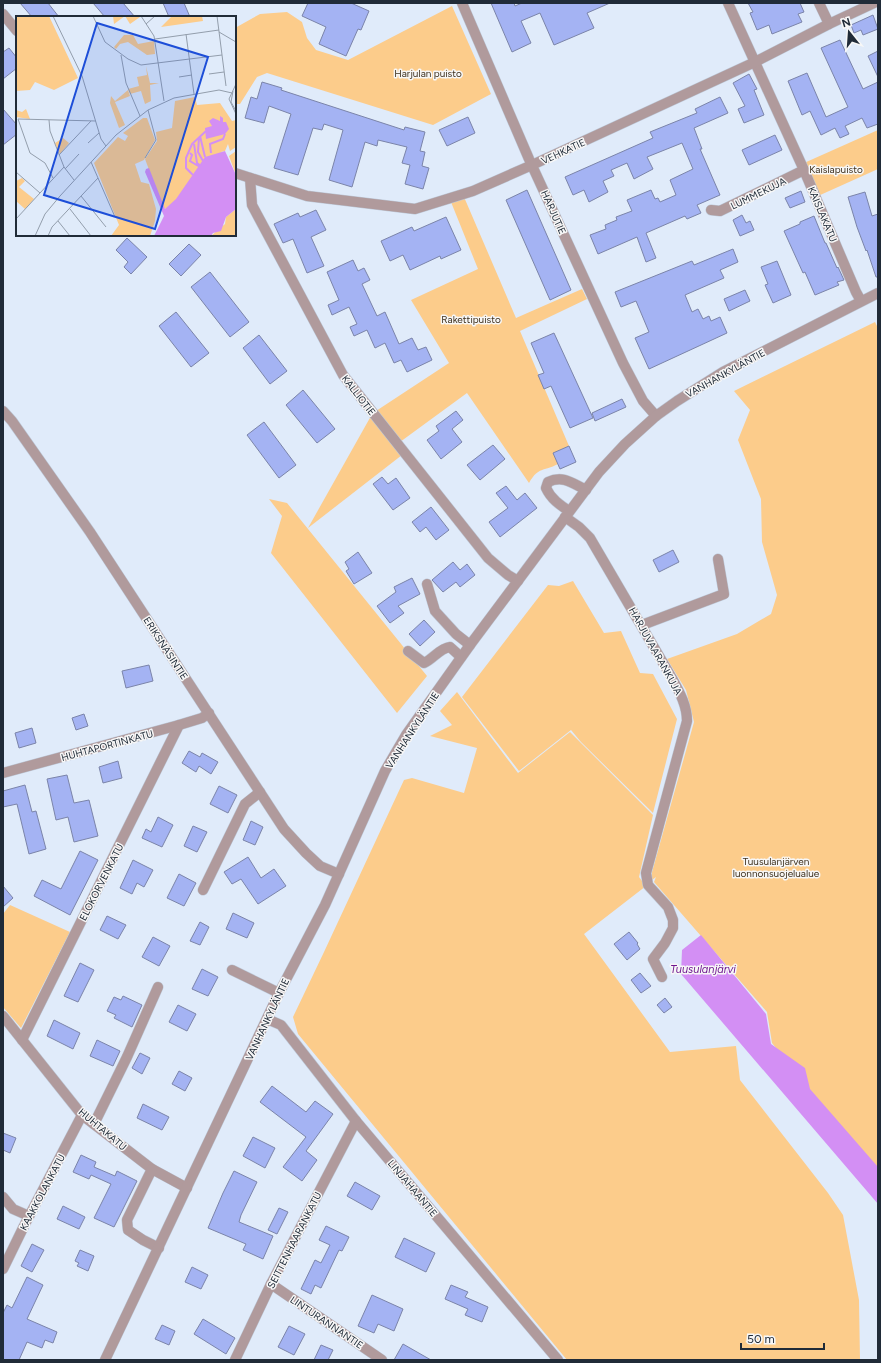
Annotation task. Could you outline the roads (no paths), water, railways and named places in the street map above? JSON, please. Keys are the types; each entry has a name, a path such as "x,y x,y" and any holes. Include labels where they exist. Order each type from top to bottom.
{"street":[{"name":"HARJUTIE","path":"462,3 532,165 623,363 643,401 656,416"},
{"name":"KAISLAKATU","path":"728,3 804,170 861,301"},
{"path":"819,3 829,24"},
{"name":"VEHKATIE","path":"236,173 307,196 415,209 473,191 532,165 755,62 874,3"},
{"path":"3,14 16,30"},
{"name":"LUMMEKUJA","path":"711,210 720,211 804,170"},
{"name":"KALLIOTIE","path":"250,178 252,205 343,375 488,558 508,575 518,581"},
{"name":"VANHANKYLÄNTIE","path":"105,1360 279,993 325,904 385,771 406,735 461,656 599,472 625,444 656,416 682,397 723,372 878,293"},
{"name":"ERIKSNÄSINTIE","path":"3,411 12,421 90,532 284,829 320,866 339,874"},
{"name":"HARJUVAARANKUJA","path":"586,490 563,479 556,478 548,482 546,488 567,514 590,538 682,696 687,714 687,721 646,873 648,885 668,907 673,920 673,928 665,943 653,959 662,977"},
{"path":"642,625 724,594 718,559"},
{"path":"427,584 435,611 456,634 470,645"},
{"path":"408,651 424,663 431,660 444,648 450,647 461,656"},
{"name":"HUHTAPORTINKATU","path":"3,773 179,725 202,718 209,713"},
{"name":"ELOKORVENKATU","path":"22,1040 179,725"},
{"path":"203,890 244,804 260,792"},
{"path":"232,970 279,993"},
{"path":"94,1124 127,1057 158,987"},
{"name":"HUHTAKATU","path":"3,1016 82,1115 152,1169 187,1188"},
{"name":"LINJAHAANTIE","path":"267,1019 281,1025 356,1121 558,1360"},
{"name":"KAAKKOLANKATU","path":"3,1270 29,1216 82,1115"},
{"name":"SEITTENHAARANKATU","path":"235,1360 271,1284 356,1121"},
{"path":"152,1169 126,1220 128,1230 142,1240 159,1248"},
{"path":"3,1197 13,1209 29,1216"},
{"name":"LINTURANNANTIE","path":"271,1284 382,1360"}],"water":[{"name":"Tuusulanjärvi","path":"701,935 766,1014 771,1044 805,1068 810,1089 878,1167 878,1204 681,974 682,950"}],"park label":[{"name":"Harjulan puisto","path":"428,73"},
{"name":"Kaislapuisto","path":"836,169"},
{"name":"Rakettipuisto","path":"471,319"},
{"name":"Tuusulanjärven luonnonsuojelualue","path":"776,866"}]}
